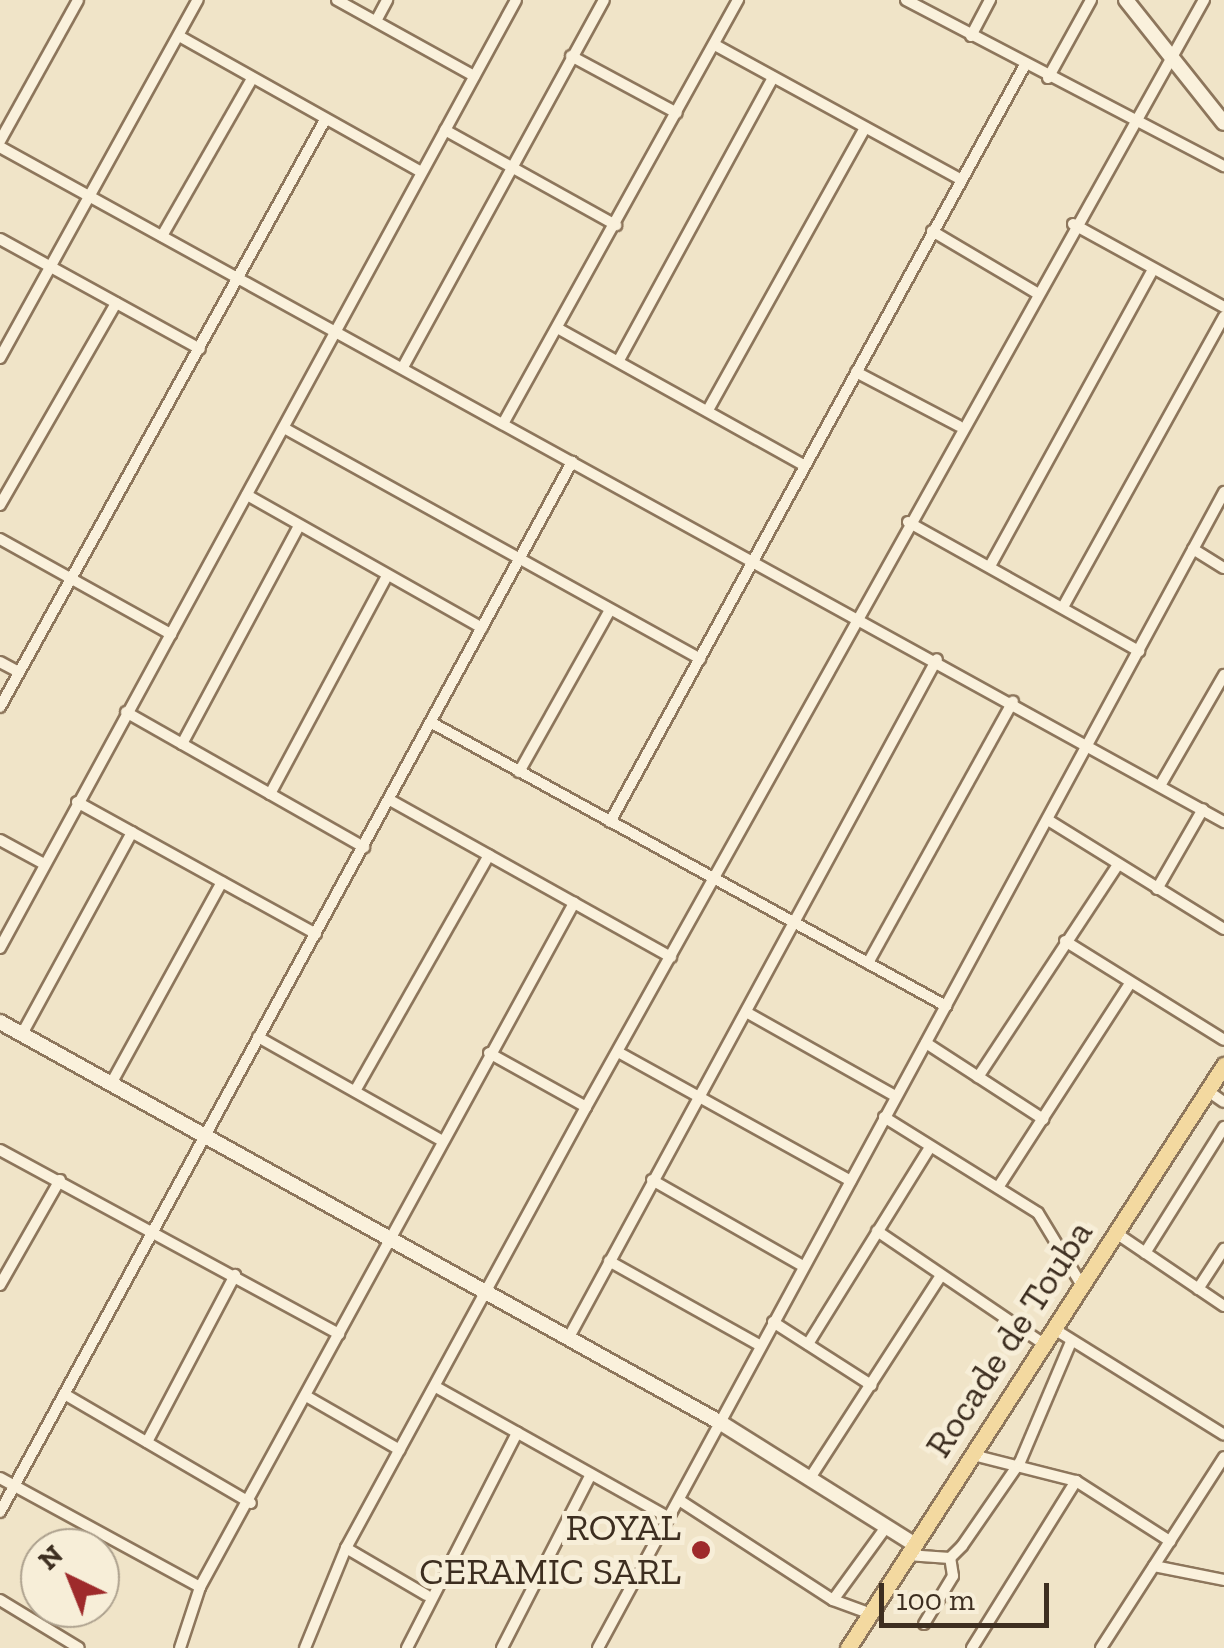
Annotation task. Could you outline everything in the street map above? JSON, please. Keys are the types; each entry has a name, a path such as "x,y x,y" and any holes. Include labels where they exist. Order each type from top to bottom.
{"main road":[{"name":"Rocade de Touba","path":"848,1648 1224,1065"}],"street":[{"path":"78,0 0,144 236,278 1013,701 1224,822"},
{"path":"0,358 198,0"},
{"path":"337,0 474,76"},
{"path":"376,21 388,0"},
{"path":"0,948 516,0"},
{"path":"403,367 604,0"},
{"path":"504,422 738,0"},
{"path":"906,0 1130,122 1224,166"},
{"path":"971,36 990,0"},
{"path":"1048,78 1091,0"},
{"path":"1126,0 1224,122"},
{"path":"305,1648 346,1548 586,1107 714,881 960,426 1130,122 1204,0"},
{"path":"179,36 420,171"},
{"path":"715,46 960,179"},
{"path":"571,56 677,113"},
{"path":"610,822 754,560 802,464 1025,66"},
{"path":"619,360 773,77"},
{"path":"162,236 252,79"},
{"path":"0,707 325,120"},
{"path":"708,410 866,128"},
{"path":"446,130 616,226"},
{"path":"1073,224 1224,307"},
{"path":"932,231 1035,292"},
{"path":"0,239 200,349"},
{"path":"990,566 1152,269"},
{"path":"0,505 116,303"},
{"path":"1063,606 1224,317"},
{"path":"558,329 802,464"},
{"path":"856,372 960,426"},
{"path":"284,428 700,659"},
{"path":"0,1512 572,462"},
{"path":"598,1648 1224,492"},
{"path":"247,495 482,628"},
{"path":"908,522 1139,651"},
{"path":"182,744 299,526"},
{"path":"0,539 171,634"},
{"path":"1193,549 1224,568"},
{"path":"270,794 387,576"},
{"path":"519,772 610,610"},
{"path":"569,1338 937,659"},
{"path":"0,662 19,672"},
{"path":"1161,784 1223,679"},
{"path":"868,964 1013,701"},
{"path":"126,712 364,846"},
{"path":"432,723 792,925 946,1006"},
{"path":"390,800 672,957"},
{"path":"77,802 316,934"},
{"path":"1157,889 1203,810"},
{"path":"1048,820 1224,929"},
{"path":"22,1034 132,832"},
{"path":"0,840 44,864"},
{"path":"355,1092 489,856"},
{"path":"978,1078 1118,866"},
{"path":"112,1082 222,882"},
{"path":"180,1648 200,1587 251,1503 441,1140 574,902"},
{"path":"1065,942 1129,985 1224,1040"},
{"path":"998,1186 1129,985"},
{"path":"746,1012 895,1096"},
{"path":"0,1022 721,1423 886,1527 910,1550 950,1558"},
{"path":"258,1037 441,1140"},
{"path":"926,1043 1043,1119"},
{"path":"618,1052 850,1182"},
{"path":"489,1053 586,1107"},
{"path":"1208,1091 1224,1102"},
{"path":"884,1117 1038,1213 1080,1284"},
{"path":"1146,1253 1224,1128"},
{"path":"808,1344 930,1147"},
{"path":"0,1150 339,1334"},
{"path":"0,1285 60,1180"},
{"path":"652,1180 803,1266"},
{"path":"878,1231 940,1277 1044,1344"},
{"path":"1116,1233 1224,1306"},
{"path":"1198,1289 1224,1248"},
{"path":"609,1261 760,1346"},
{"path":"147,1442 235,1275"},
{"path":"810,1478 940,1277"},
{"path":"773,1322 871,1386"},
{"path":"1054,1329 1224,1435"},
{"path":"924,1624 953,1576 950,1558 1020,1462 1071,1342"},
{"path":"436,1387 669,1518"},
{"path":"66,1395 251,1503"},
{"path":"306,1396 400,1450"},
{"path":"406,1648 426,1595 517,1433"},
{"path":"974,1455 1020,1462 1076,1481 1170,1541"},
{"path":"1102,1648 1224,1457"},
{"path":"502,1648 591,1474"},
{"path":"0,1478 200,1587"},
{"path":"972,1648 1076,1481"},
{"path":"679,1500 833,1600 870,1614"},
{"path":"833,1600 886,1527"},
{"path":"346,1548 426,1595"},
{"path":"1154,1566 1224,1580"},
{"path":"0,1600 79,1648"}],"place":[{"name":"ROYAL CERAMIC SARL","path":"701,1550"}]}
